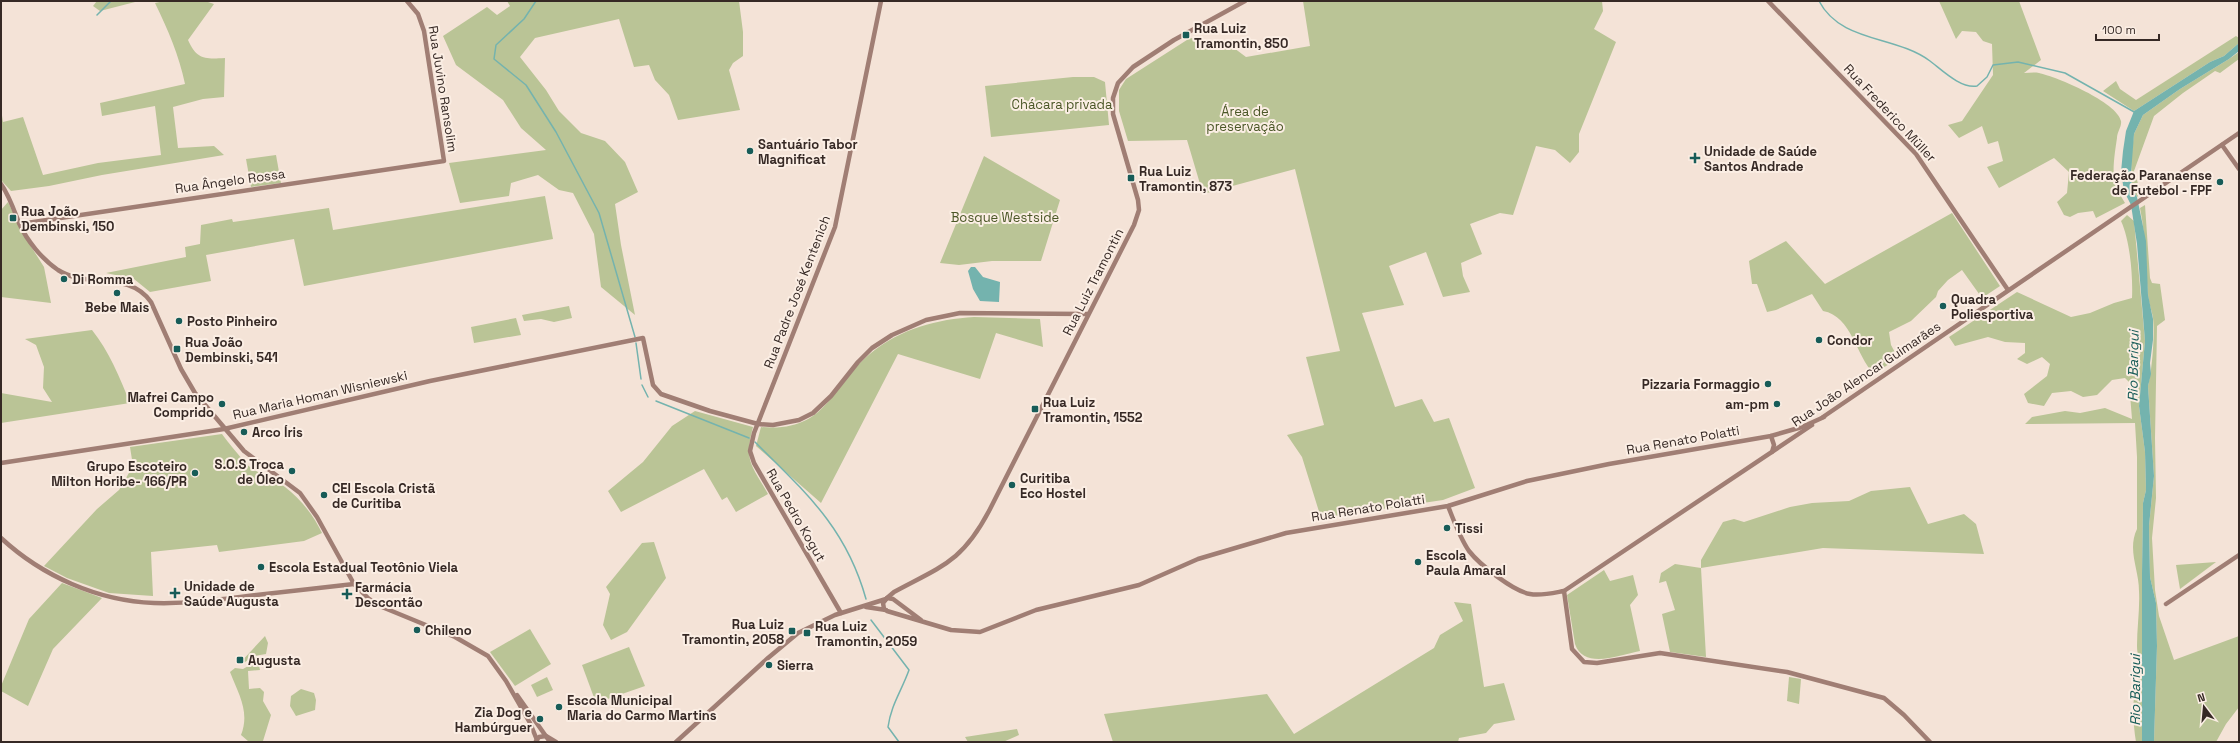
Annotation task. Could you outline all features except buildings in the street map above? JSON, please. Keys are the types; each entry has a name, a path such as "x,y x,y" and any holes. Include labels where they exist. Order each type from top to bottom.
{"main road":[{"name":"Rua Juvino Ransolim","path":"407,1 418,14 424,31 444,161"},
{"name":"Rua Padre José Kentenich","path":"758,424 835,227 881,1"},
{"name":"Rua Luiz Tramontin","path":"676,742 785,642 809,627 841,613 886,599 903,587 952,561 965,549 989,511 1088,314 1123,248 1139,210 1137,195 1114,114 1113,98 1118,83 1127,72 1174,40 1245,1"},
{"name":"Rua Frederico Müller","path":"1768,1 1861,97 1924,165 2008,290"},
{"name":"Rua João Alencar Guimarães","path":"1564,591 1824,417 2239,133"},
{"path":"2222,145 2239,169"},
{"name":"Rua Ângelo Rossa","path":"20,224 444,161"},
{"path":"1,184 20,224 33,245 59,270 76,277 125,283 143,292 151,302 190,385 224,429 250,456 300,493 317,518 354,584 369,599 382,607 455,637 481,651 492,661 549,740"},
{"path":"758,424 773,425 790,422 813,413 831,396 858,362 872,348 905,328 936,316 971,312 1088,314"},
{"name":"Rua Maria Homan Wisniewski","path":"1,462 224,429 452,376 643,338 654,385 658,392 677,401 758,424"},
{"name":"Rua Renato Polatti","path":"886,611 958,631 973,632 987,630 1036,610 1134,587 1160,578 1198,560 1286,533 1448,506 1535,479 1603,465 1772,436 1796,429 1824,417"},
{"name":"Rua Pedro Kogut","path":"758,424 751,447 752,459 841,613"},
{"path":"1772,436 1774,445 1772,452"},
{"path":"1448,506 1469,551 1490,570 1528,594 1540,595 1564,591 1572,649 1584,662 1597,663 1660,653 1787,672 1882,697 1898,709 1930,742"},
{"path":"1,538 30,562 61,579 94,592 130,601 160,603 193,602 354,584"},
{"path":"2166,604 2239,555"},
{"path":"895,601 886,599 883,605 886,611 894,610 895,601 903,587"},
{"name":"Rua Renato Polatti","path":"895,601 921,620"},
{"name":"Rua Luiz Tramontin","path":"864,606 886,611"},
{"path":"506,681 532,727 536,741 541,736 556,742"}],"green space":[{"path":"97,1 139,1 100,11 93,6"},
{"path":"164,1 205,1 214,4 188,40 191,47 198,55 202,57 225,58 224,97 203,99 173,107 178,148 214,146 224,155 102,175 49,186 11,191 1,180 1,109 3,122 23,117 43,175 98,163 161,155 155,106 102,116 100,103 185,84 173,43 155,3"},
{"path":"507,1 739,1 743,32 743,56 733,63 729,70 740,110 678,120 669,95 655,80 649,65 634,67 619,19 535,38 520,57 546,90 559,111 581,133 605,141 625,162 638,192 615,204 621,245 635,315 601,287 594,234 573,193 559,190 538,175 511,183 509,196 460,203 449,163 546,150 521,128 503,100 456,65 443,36 487,7 497,15 510,6"},
{"name":"Área de preservação","path":"1303,1 1602,1 1603,11 1594,29 1616,42 1579,134 1579,152 1570,163 1555,150 1536,146 1513,215 1500,213 1470,224 1482,254 1461,263 1463,276 1470,292 1443,297 1426,252 1389,266 1404,305 1362,313 1395,407 1422,399 1434,422 1449,418 1475,488 1443,500 1321,518 1302,457 1287,435 1324,425 1306,357 1340,351 1295,169 1203,194 1187,140 1128,141 1119,111 1119,90 1126,79 1190,38 1226,42 1246,57 1310,46"},
{"path":"1939,1 2019,1 2041,60 2024,73 2048,75 2085,91 2109,106 2117,114 2121,121 2115,150 2114,176 2116,187 2125,203 2096,218 2093,211 2078,213 2070,217 2064,215 2057,202 2067,193 2069,172 2054,158 1999,188 1987,167 2003,161 1998,141 1988,144 1982,126 1959,138 1948,125 1962,121 1993,75 1992,44 1983,41 1976,32 1962,31 1956,39"},
{"path":"2236,36 2239,38 2239,43 2224,56 2210,62 2134,111 2103,91 2116,81 2120,89 2136,100"},
{"path":"2239,52 2239,59 2220,73 2215,71 2183,93 2154,116 2134,171 2141,193 2137,197 2132,188 2131,158 2134,134 2143,115 2180,89"},
{"name":"Chácara privada","path":"1073,77 1094,77 1105,82 1109,125 991,137 985,86"},
{"path":"276,155 281,183 251,187 246,159"},
{"name":"Bosque Westside","path":"984,156 1060,200 1041,261 992,261 959,265 940,263"},
{"path":"545,196 553,239 304,286 294,239 206,255 211,281 150,292 134,279 106,273 186,257 185,247 200,244 201,225 232,219 233,222 329,208 333,230"},
{"path":"8,202 25,237 44,267 51,303 1,297 1,210"},
{"path":"2145,205 2150,278 2152,283 2160,284 2165,320 2157,326 2155,438 2156,498 2152,538 2155,590 2159,616 2174,660 2239,636 2239,707 2226,724 2216,742 2154,742 2157,646 2156,603 2150,577 2149,526 2154,476 2148,386 2153,353 2154,325 2148,297 2140,208"},
{"path":"1952,213 2000,286 1982,298 1962,270 1948,280 1938,291 1936,297 1911,321 1889,332 1891,345 1898,358 1874,374 1841,320 1833,314 1823,311 1812,294 1776,310 1767,312 1757,284 1752,284 1749,261 1786,241 1825,284"},
{"path":"2127,215 2134,221 2145,341 2139,406 2145,452 2146,490 2143,503 2142,742 2136,742 2133,713 2136,684 2140,676 2137,646 2139,583 2133,552 2134,537 2137,529 2137,457 2135,423 2025,424 2032,417 2065,411 2080,413 2105,408 2132,419 2129,382 2125,378 2112,380 2097,395 2083,397 2071,391 2052,393 2044,406 2028,403 2024,394 2047,376 2050,364 2042,357 2027,364 2017,359 2025,353 2025,343 2005,342 1988,337 1955,346 1949,337 2017,292 2071,317 2090,313 2114,303 2132,298 2130,258 2127,238 2121,221"},
{"path":"569,306 572,318 554,322 541,319 524,321 522,315"},
{"path":"974,317 1040,319 1043,347 996,333 980,379 898,354 821,503 756,446 761,427 783,427 801,423 814,415 826,405 857,366 882,345 907,332 933,323"},
{"path":"516,318 521,335 474,343 471,327"},
{"path":"92,330 109,356 130,403 1,423 1,393 52,402 43,388 44,367 36,345 25,339"},
{"path":"695,411 753,427 750,439 749,456 753,469 768,494 736,512 727,497 722,500 704,469 621,512 608,491 643,462 672,426"},
{"path":"222,434 250,467 291,491 311,514 322,533 304,541 219,552 217,545 151,552 153,596 109,593 67,578 44,566 97,509 119,490 133,466 130,447"},
{"path":"1910,487 1928,524 1964,514 1976,524 1984,554 1823,548 1701,568 1701,560 1723,522 1734,519 1744,522 1790,507 1812,503 1849,501 1871,491"},
{"path":"654,542 666,578 627,632 611,640 603,625 610,594 606,587 642,543"},
{"path":"2216,562 2180,589 2176,565"},
{"path":"1675,564 1701,568 1706,657 1670,652 1662,614 1675,610 1666,581 1659,583 1661,573"},
{"path":"1604,570 1610,581 1633,575 1638,595 1630,605 1640,651 1603,659 1594,659 1586,657 1580,652 1575,644 1567,595"},
{"path":"62,583 102,598 53,649 28,706 1,691 1,686 29,619"},
{"path":"1454,602 1471,604 1484,687 1504,683 1515,720 1494,724 1486,733 1459,738 1458,742 1113,742 1104,714 1267,694 1294,734 1434,648 1440,635 1463,621"},
{"path":"530,629 551,664 515,686 490,652"},
{"path":"265,636 268,643 266,654 254,656 242,664 239,664"},
{"path":"629,647 645,686 596,703 582,665"},
{"path":"250,665 259,666 260,670 248,671 249,689 260,688 264,692 263,701 271,715 263,741 248,741 241,735 244,711 240,696 230,672 235,668 243,669"},
{"path":"547,677 553,690 537,697 531,685"},
{"path":"1789,677 1801,679 1799,704 1787,701"},
{"path":"301,689 314,693 316,700 315,710 296,716 290,706 291,696"},
{"path":"1017,729 1019,735 1003,742 968,742 965,737"}],"water":[{"path":"2239,43 2239,51 2229,59 2180,89 2143,115 2134,134 2131,174 2132,188 2137,197 2146,241 2148,295 2153,319 2153,340 2150,363 2151,374 2148,386 2154,476 2149,526 2150,577 2156,603 2157,646 2154,742 2142,742 2143,503 2146,490 2145,452 2139,406 2145,341 2137,244 2131,205 2124,191 2121,172 2123,151 2126,131 2134,111 2210,62 2224,56"},
{"path":"971,267 975,267 983,277 1000,282 999,302 980,301 973,289 968,271"}],"waterway":[{"path":"97,15 111,1"},
{"path":"536,1 524,19 496,45 494,59 526,85 556,132 599,213 635,337"},
{"path":"1819,1 1829,15 1841,24 1855,32 1916,53 1930,61 1958,82 1965,85 1977,86 1987,77 1993,65 2018,62 2065,73 2136,113"},
{"path":"636,343 641,379"},
{"path":"642,385 648,397"},
{"path":"656,401 749,438"},
{"path":"755,442 822,512 847,551 858,574 866,599"},
{"path":"871,620 909,670 889,719 888,727 899,742"}],"place":[{"name":"Rua Luiz Tramontin, 850","path":"1186,35"},
{"name":"Santuário Tabor Magnificat","path":"750,151"},
{"name":"Unidade de Saúde Santos Andrade","path":"1695,158"},
{"name":"Rua Luiz Tramontin, 873","path":"1131,178"},
{"name":"Federação Paranaense de Futebol - FPF","path":"2220,182"},
{"name":"Rua João Dembinski, 150","path":"13,218"},
{"name":"Di Romma","path":"64,279"},
{"name":"Bebe Mais","path":"117,293"},
{"name":"Quadra Poliesportiva","path":"1943,306"},
{"name":"Posto Pinheiro","path":"179,321"},
{"name":"Condor","path":"1819,340"},
{"name":"Rua João Dembinski, 541","path":"177,349"},
{"name":"Pizzaria Formaggio","path":"1768,384"},
{"name":"Mafrei Campo Comprido","path":"222,404"},
{"name":"am-pm","path":"1777,404"},
{"name":"Rua Luiz Tramontin, 1552","path":"1035,409"},
{"name":"Arco Íris","path":"244,432"},
{"name":"S.O.S Troca de Óleo","path":"292,471"},
{"name":"Grupo Escoteiro Milton Horibe- 166/PR","path":"195,473"},
{"name":"Curitiba Eco Hostel","path":"1012,485"},
{"name":"CEI Escola Cristã de Curitiba","path":"324,495"},
{"name":"Tissi","path":"1447,528"},
{"name":"Escola Paula Amaral","path":"1418,562"},
{"name":"Escola Estadual Teotônio Viela","path":"261,567"},
{"name":"Unidade de Saúde Augusta","path":"175,593"},
{"name":"Farmácia Descontão","path":"347,594"},
{"name":"Chileno","path":"417,630"},
{"name":"Rua Luiz Tramontin, 2058","path":"792,631"},
{"name":"Rua Luiz Tramontin, 2059","path":"807,633"},
{"name":"Augusta","path":"240,660"},
{"name":"Sierra","path":"769,665"},
{"name":"Escola Municipal Maria do Carmo Martins","path":"559,707"},
{"name":"Zia Dog e Hambúrguer","path":"540,719"}],"water label":[{"name":"Rio Barigui","path":"2133,366"},
{"name":"Rio Barigui","path":"2135,690"}]}
